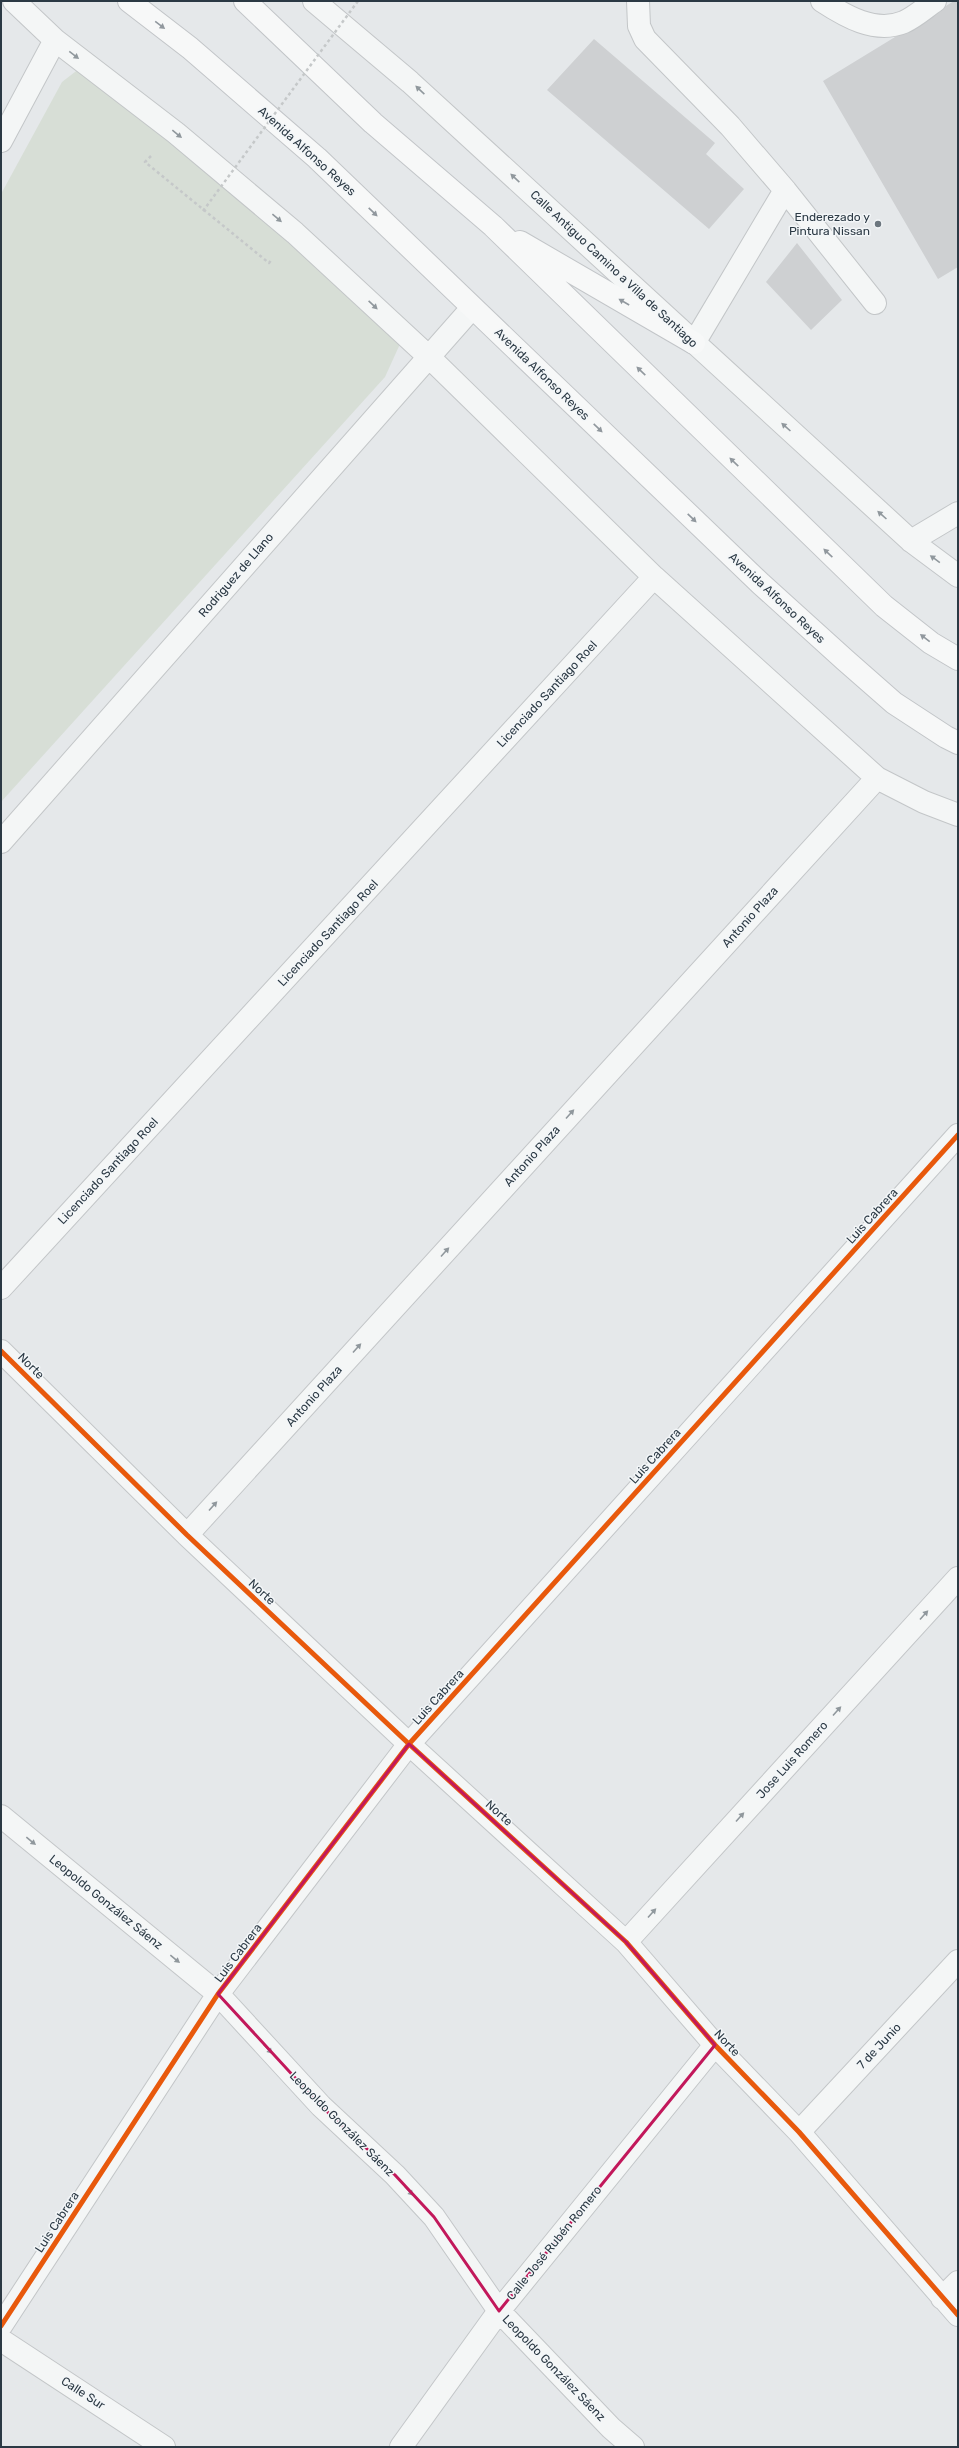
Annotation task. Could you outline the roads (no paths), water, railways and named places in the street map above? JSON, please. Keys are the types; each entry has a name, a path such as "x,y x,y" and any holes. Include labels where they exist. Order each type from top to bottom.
{"main road":[{"name":"Avenida Alfonso Reyes","path":"129,1 190,48 317,158 761,584 833,650 894,703 946,737 958,742"},
{"path":"245,1 373,123 493,226 884,606 930,642 958,659"},
{"path":"493,226 694,343"}],"street":[{"path":"14,1 55,40 176,133 295,233 429,357 654,578 877,778 924,802 958,815"},
{"name":"Calle Antiguo Camino a Villa de Santiago","path":"314,1 410,82 911,542 958,576"},
{"path":"638,1 639,26 645,39 730,126 785,190 875,303"},
{"path":"822,1 845,16 875,25 889,26 904,22 935,1"},
{"path":"1,141 55,40"},
{"path":"694,343 785,190"},
{"name":"Rodriguez de Llano","path":"1,842 472,308"},
{"path":"911,542 958,513"},
{"name":"Licenciado Santiago Roel","path":"1,1288 654,578"},
{"name":"Antonio Plaza","path":"187,1535 877,778"},
{"name":"Luis Cabrera","path":"1,2326 218,1994 408,1744 958,1135"},
{"name":"Norte","path":"1,1351 187,1535 408,1744 626,1942 715,2046 799,2132 942,2298 958,2314"},
{"name":"Jose Luis Romero","path":"626,1942 958,1578"},
{"name":"Leopoldo González Sáenz","path":"1,1816 218,1994 321,2106 395,2175 434,2217 499,2311 610,2428 633,2447"},
{"name":"7 de Junio","path":"799,2132 958,1961"},
{"name":"Calle José Rubén Romero","path":"401,2447 499,2311 715,2046"},
{"path":"942,2298 958,2282"},
{"name":"Calle Sur","path":"1,2340 156,2444"}],"place":[{"name":"Enderezado y Pintura Nissan","path":"878,224"}]}
